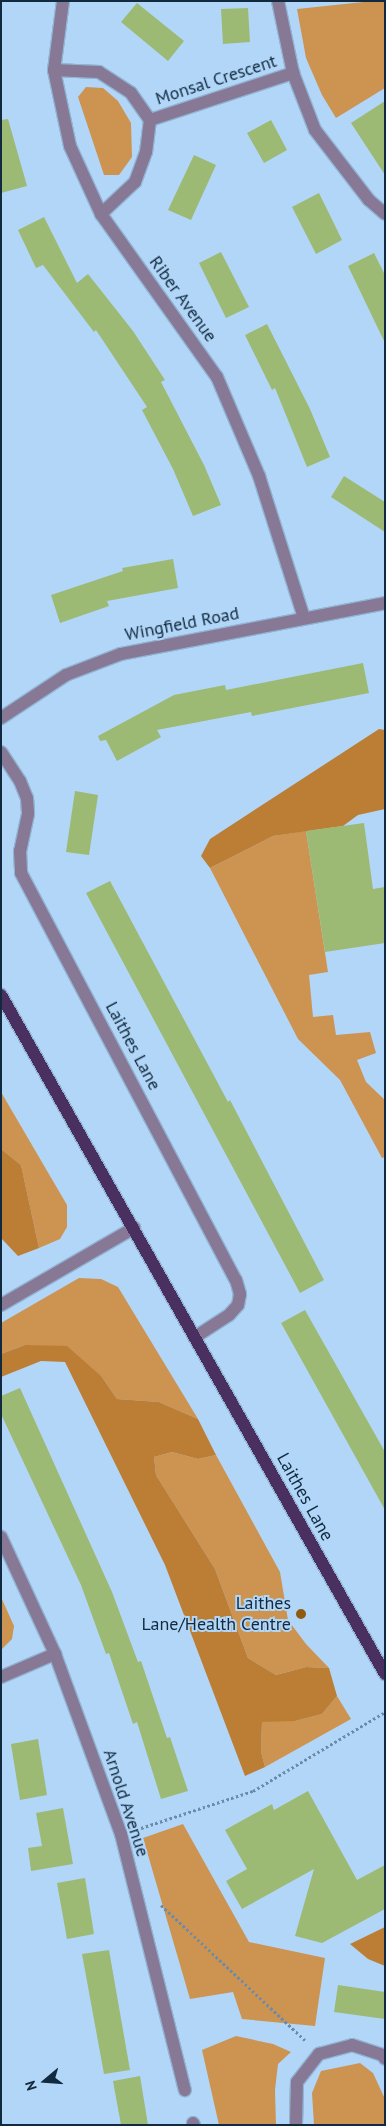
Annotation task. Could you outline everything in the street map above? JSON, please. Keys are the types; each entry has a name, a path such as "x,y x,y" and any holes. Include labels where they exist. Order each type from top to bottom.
{"main road":[{"name":"Laithes Lane","path":"1,995 385,1674"}],"street":[{"name":"Riber Avenue","path":"63,1 54,70 70,146 101,214 217,376 259,476 304,618"},
{"name":"Monsal Crescent","path":"278,1 292,73 315,130 369,200 385,214"},
{"name":"Monsal Crescent","path":"54,70 99,72 132,93 150,120 146,152 135,182 101,214"},
{"name":"Monsal Crescent","path":"150,120 292,73"},
{"name":"Wingfield Road","path":"1,718 66,674 121,654 385,603"},
{"name":"Laithes Lane","path":"1,752 20,781 27,798 28,814 20,851 20,873 236,1280 240,1294 238,1305 229,1314 195,1337"},
{"path":"1,1305 134,1228"},
{"name":"Arnold Avenue","path":"1,1537 54,1654 121,1834 185,2090"},
{"path":"1,1677 54,1654"},
{"path":"296,2125 297,2082 319,2054 352,2046 383,2055 385,2059"}],"path":[{"path":"121,1834 253,1791 385,1712"},
{"path":"160,1904 319,2054"}],"shaded area":[{"path":"385,1 385,88 336,118 322,95 306,58 297,9"},
{"path":"86,87 103,88 118,101 131,123 132,157 119,175 104,175 78,97"},
{"path":"379,729 385,730 385,809 358,815 343,826 273,836 210,868 201,856 210,839"},
{"path":"306,831 328,972 309,975 313,1017 333,1015 336,1035 370,1032 376,1053 357,1060 366,1082 385,1100 385,1157 382,1158 340,1080 298,1039 210,868 273,836"},
{"path":"1,1092 67,1205 67,1227 60,1239 39,1248 21,1165 1,1149"},
{"path":"1,1149 21,1165 39,1248 18,1256 1,1238"},
{"path":"79,1278 101,1279 118,1287 198,1419 159,1402 117,1399 102,1377 25,1345 1,1354 1,1323"},
{"path":"25,1345 67,1346 102,1377 117,1399 159,1402 198,1419 216,1455 198,1459 172,1452 154,1457 156,1475 215,1569 248,1658 276,1675 306,1667 329,1668 337,1696 322,1714 295,1721 262,1722 261,1752 265,1767 245,1776 165,1565 65,1362 41,1361 1,1377 1,1354"},
{"path":"172,1452 198,1459 216,1455 280,1572 288,1620 306,1644 329,1668 306,1667 276,1675 248,1658 215,1569 156,1475 154,1457"},
{"path":"1,1597 14,1626 12,1639 2,1649"},
{"path":"337,1696 351,1719 265,1767 261,1752 262,1721 295,1721 322,1714"},
{"path":"183,1824 249,1942 325,1958 315,2026 242,2019 233,1992 190,1999 143,1838"},
{"path":"385,1927 385,1966 368,1959 350,1944"},
{"path":"236,2036 273,2044 291,2052 278,2064 275,2090 276,2125 219,2125 202,2050"},
{"path":"360,2063 373,2073 385,2099 385,2125 314,2125 312,2093 321,2071"}],"building":[{"path":"137,3 184,41 168,61 121,22"},
{"path":"248,8 250,42 223,44 221,9"},
{"path":"385,101 385,175 351,123"},
{"path":"8,119 27,186 1,193 1,120"},
{"path":"271,120 287,150 264,163 247,133"},
{"path":"194,155 216,165 191,220 168,210"},
{"path":"319,193 342,240 316,254 292,207"},
{"path":"44,217 77,283 88,274 133,331 165,380 161,382 204,465 221,505 193,516 173,469 142,410 147,407 96,330 94,332 43,265 36,268 18,230"},
{"path":"221,252 249,307 226,318 199,263"},
{"path":"374,253 385,275 385,343 348,266"},
{"path":"267,324 310,409 330,457 307,467 275,388 272,390 245,335"},
{"path":"344,476 385,502 385,532 331,497"},
{"path":"173,559 178,588 107,601 109,606 60,623 51,595 123,571 122,568"},
{"path":"363,663 369,693 252,716 251,712 157,730 161,737 117,761 106,740 100,741 98,736 174,695 225,685 226,690"},
{"path":"75,791 98,795 89,855 66,852"},
{"path":"364,823 373,889 385,887 385,943 325,952 306,831"},
{"path":"110,881 228,1102 230,1100 324,1280 300,1293 86,893"},
{"path":"305,1310 385,1452 385,1510 281,1323"},
{"path":"20,1388 112,1592 138,1662 141,1661 167,1738 170,1737 188,1791 161,1799 137,1722 133,1724 109,1653 106,1654 81,1585 1,1414 1,1396"},
{"path":"38,1739 47,1795 20,1800 11,1744"},
{"path":"308,1791 357,1880 385,1865 385,1909 322,1943 295,1936 314,1869 242,1909 226,1881 247,1869 225,1830 272,1804 274,1810"},
{"path":"63,1808 73,1864 31,1871 28,1848 42,1846 36,1813"},
{"path":"85,1878 94,1934 67,1939 57,1883"},
{"path":"109,1950 130,2070 104,2074 82,1954"},
{"path":"338,1985 385,1992 385,2019 334,2012"},
{"path":"140,2076 148,2125 121,2125 113,2081"}],"place":[{"name":"Laithes Lane/Health Centre","path":"301,1614"}]}
